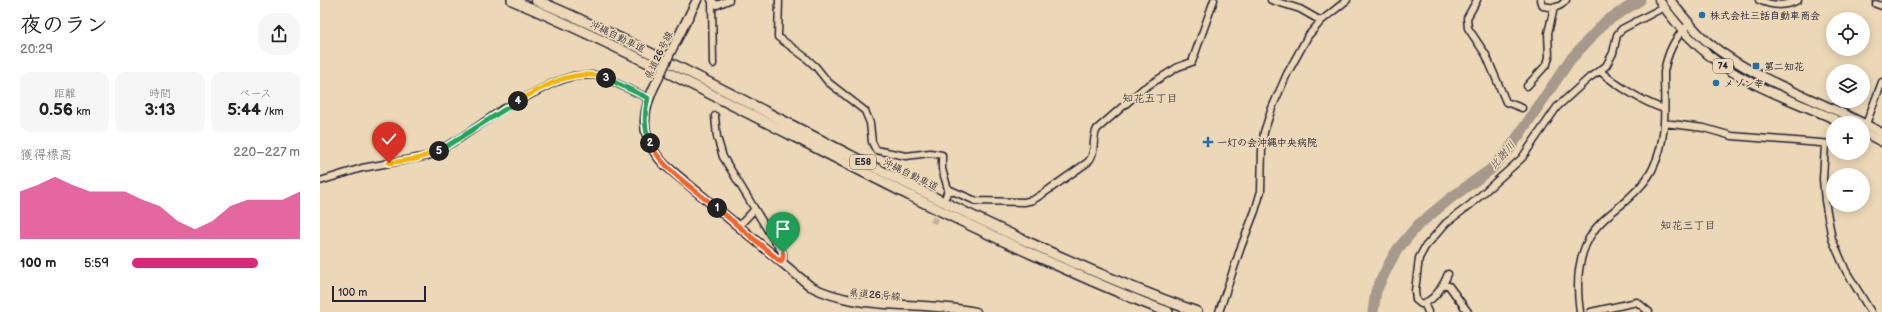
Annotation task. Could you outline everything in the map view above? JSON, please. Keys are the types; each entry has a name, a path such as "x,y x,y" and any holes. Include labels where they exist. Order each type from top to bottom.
{"highway":[{"name":"沖縄自動車道","path":"512,0 570,25 677,76 848,165 981,231 1074,273 1168,312"},
{"name":"沖縄自動車道","path":"536,0 573,16 684,70 985,222 1079,265 1197,312"}],"main road":[{"name":"県道26号線","path":"697,0 648,98 645,110 645,127 649,141 656,154 665,165 818,291 839,301 867,305 957,309 976,312"},
{"name":"74","path":"1670,0 1689,24 1708,42 1725,55 1750,70 1849,116"},
{"name":"74","path":"1661,3 1682,30 1708,54 1744,79 1827,116"},
{"name":"74","path":"1870,126 1882,133"},
{"path":"1870,137 1882,142"}],"street":[{"path":"711,1 717,5 729,0"},
{"path":"779,0 778,37 816,66 828,82 865,111 870,123 874,147 880,152 906,156 930,153 942,156 942,169 948,189 946,196"},
{"path":"948,189 976,201 1024,202 1039,196 1082,166 1093,156 1094,134 1097,129 1144,88 1178,67 1192,62 1214,0"},
{"path":"1271,0 1300,9 1321,21"},
{"path":"1219,312 1261,191 1262,149 1268,120 1287,74 1312,30 1347,0"},
{"path":"1477,0 1467,18 1468,28 1486,55 1506,102 1522,108"},
{"path":"1541,0 1542,6 1554,8 1561,6 1566,0"},
{"path":"1760,0 1771,5 1786,5 1798,0"},
{"path":"711,1 714,64"},
{"path":"1448,274 1444,284 1437,293 1424,303 1416,300 1414,291 1420,258 1425,247 1446,223 1470,206 1522,158 1557,107 1589,78 1600,71 1609,61 1613,53 1614,42 1622,29 1661,3"},
{"path":"1527,86 1547,64 1549,57 1548,33 1554,8"},
{"path":"1580,312 1578,276 1581,259 1586,244 1593,232 1603,220 1634,194 1653,170 1664,137 1665,63 1682,30 1689,24"},
{"path":"1600,71 1621,86 1656,106 1664,108"},
{"path":"320,181 362,168 428,156 459,140 503,109 553,83 573,76 595,75 603,77 648,98"},
{"path":"1869,116 1882,82"},
{"path":"715,116 716,137 723,157 754,210 783,253 781,262"},
{"path":"1664,122 1704,128 1732,136 1825,145 1823,179 1825,201 1832,239 1846,271 1871,312"},
{"path":"739,226 754,210"},
{"path":"1444,284 1449,286 1468,312"},
{"path":"1591,312 1636,302 1649,312"},
{"path":"1424,303 1428,312"}],"waterway":[{"name":"比謝川","path":"1373,312 1376,291 1389,264 1397,250 1418,225 1452,197 1490,170 1508,151 1570,60 1605,22 1640,0"}],"tunnel":[{"path":"933,223 941,206"}],"place":[{"name":"株式会社三話自動車商会","path":"1702,15"},
{"name":"第二知花","path":"1756,66"},
{"name":"メゾン幸","path":"1716,83"},
{"name":"一灯の会沖縄中央病院","path":"1208,142"}],"district":[{"name":"知花五丁目","path":"1150,98"},
{"name":"知花三丁目","path":"1688,225"}],"route":[{"path":"389,163 416,159 438,152 459,140 503,109 562,79 573,76 595,75 612,80 648,98 645,119 646,134 656,154 665,165 781,262 783,253"}]}
